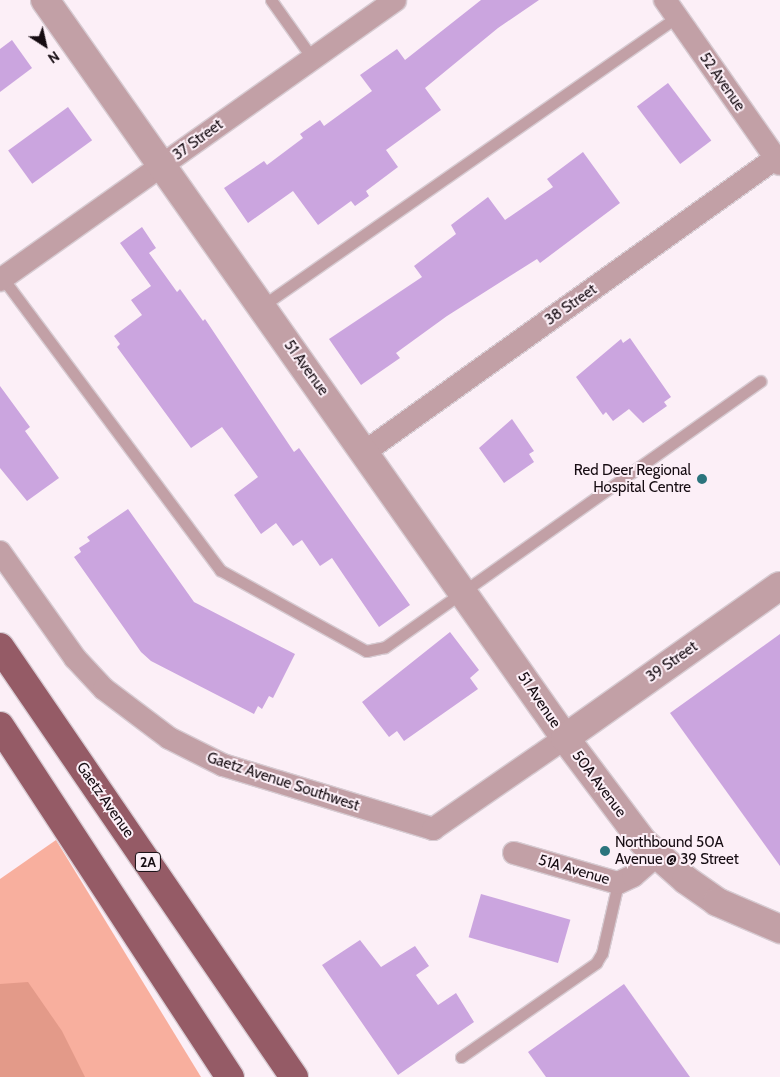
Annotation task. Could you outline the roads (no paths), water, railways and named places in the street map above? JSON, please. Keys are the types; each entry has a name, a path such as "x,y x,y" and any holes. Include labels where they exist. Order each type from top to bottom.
{"main road":[{"name":"Gaetz Avenue","path":"0,647 294,1077"},
{"path":"0,726 230,1077"}],"street":[{"name":"51 Avenue","path":"45,0 464,590 565,738"},
{"name":"37 Street","path":"1,278 395,0"},
{"name":"52 Avenue","path":"671,9 778,161"},
{"name":"38 Street","path":"366,451 778,161"},
{"name":"Gaetz Avenue Southwest","path":"0,552 75,658 104,689 169,738 223,765 433,829 565,738"},
{"name":"39 Street","path":"565,738 780,586"},
{"name":"50A Avenue","path":"565,738 656,856 717,902 780,929"},
{"name":"51A Avenue","path":"514,853 618,883 633,876 656,856"}],"lane":[{"path":"271,0 312,58"},
{"path":"262,306 671,9"},
{"path":"1,278 220,570 366,651 385,647 760,380"},
{"path":"461,1058 596,964 602,953 618,883"}],"place":[{"name":"Red Deer Regional Hospital Centre","path":"702,479"},
{"name":"Northbound 50A Avenue @ 39 Street","path":"605,851"}]}
